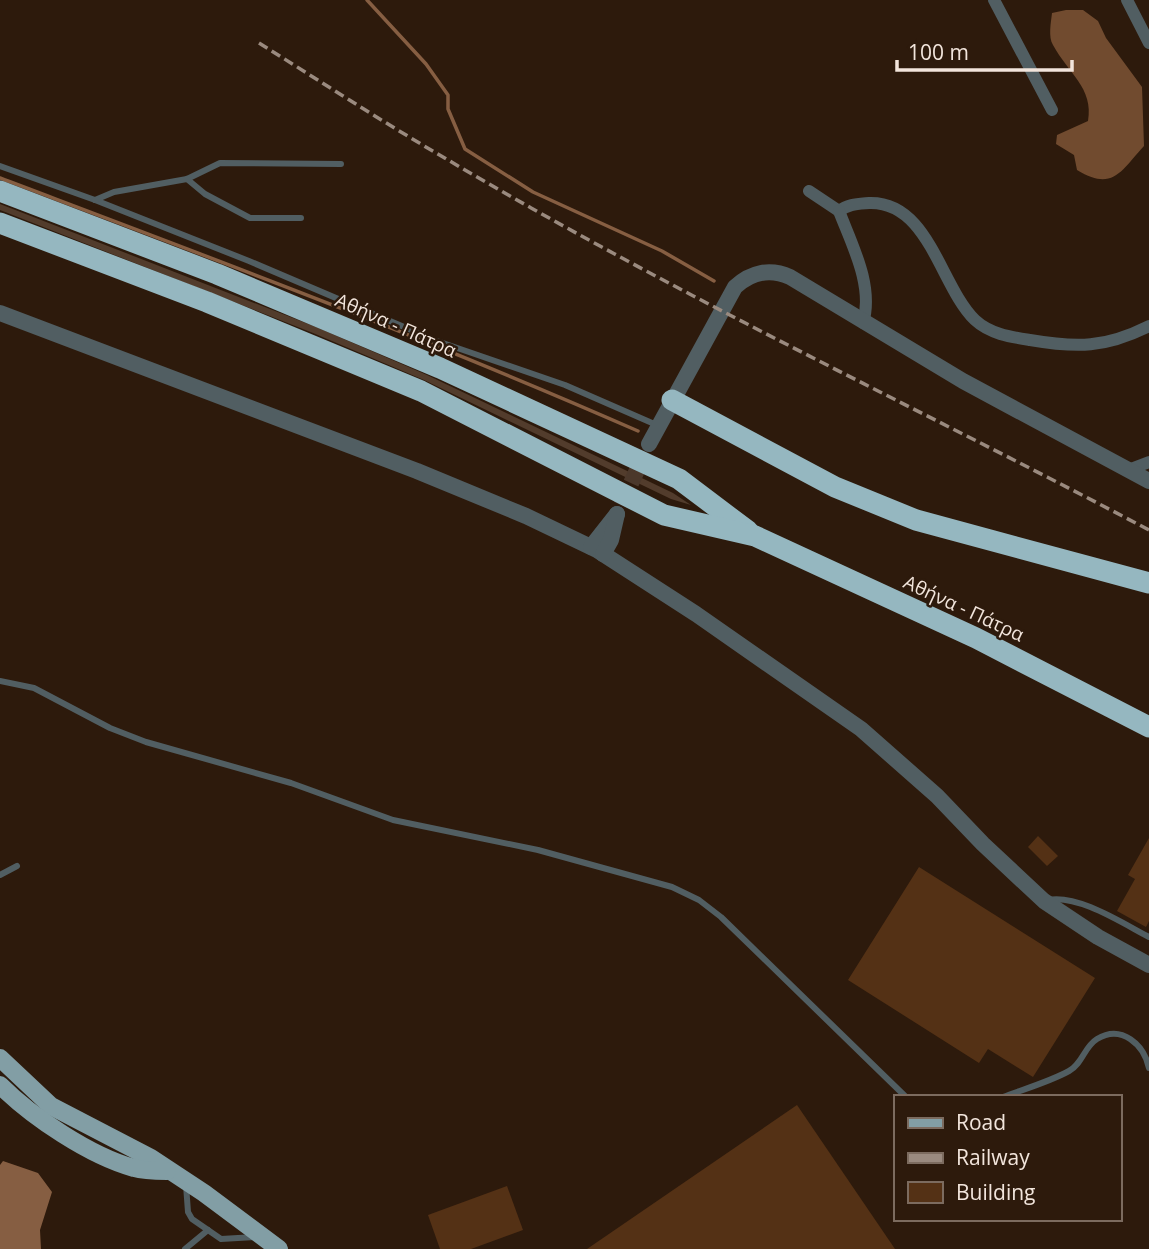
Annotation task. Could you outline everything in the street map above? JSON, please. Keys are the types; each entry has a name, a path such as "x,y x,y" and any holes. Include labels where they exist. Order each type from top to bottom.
{"highway":[{"name":"Αθήνα - Πάτρα","path":"0,191 217,274 440,368 679,478 755,537"},
{"name":"Αθήνα - Πάτρα","path":"0,222 207,302 421,391 664,515 755,537 988,644 1149,727"},
{"path":"672,400 835,487 916,520 1149,583"}],"main road":[{"path":"0,1058 51,1106 151,1158 279,1249"},
{"path":"0,1085 42,1122 107,1157 135,1169 167,1171"}],"street":[{"path":"994,0 1052,110"},
{"path":"1127,0 1149,43"},
{"path":"809,191 839,211 865,289 866,310 863,323"},
{"path":"839,211 846,205 883,202 900,212 932,251 968,312 977,322 1006,336 1060,346 1086,346 1110,342 1149,326"},
{"path":"649,444 730,295 749,276 766,272 783,274 863,323 1149,481"},
{"path":"0,313 417,471 526,516 597,550 861,729 937,796 1044,901 1098,937 1149,965"},
{"path":"1128,470 1149,463"}],"lane":[{"path":"95,200 114,192 187,179 220,163 341,164"},
{"path":"0,166 250,261 437,341 565,385 659,426"},
{"path":"187,179 205,194 250,218 301,218"},
{"path":"0,681 34,688 110,728 146,742 291,783 393,820 538,850 672,887 699,900 721,917 904,1095"},
{"path":"0,875 17,866"},
{"path":"1044,901 1070,900 1102,912 1149,937"},
{"path":"1008,1095 1066,1073 1078,1065 1089,1046 1106,1036 1132,1039 1140,1044 1149,1068"},
{"path":"186,1183 189,1214 208,1230 223,1239 264,1236"},
{"path":"185,1249 208,1230"}],"shaded area":[{"path":"1083,10 1098,21 1106,38 1142,87 1144,146 1122,170 1108,179 1099,179 1077,170 1074,155 1056,144 1057,135 1088,121 1089,109 1084,90 1059,55 1051,38 1052,13"},
{"path":"0,204 316,327 427,375 673,493 691,505 671,499 424,380 313,333 0,210"},
{"path":"3,1161 38,1173 52,1192 40,1230 41,1249 0,1249 0,1165"}],"building":[{"path":"1038,836 1058,856 1047,866 1028,847"},
{"path":"1149,838 1149,921 1146,927 1117,911 1135,879 1128,875"},
{"path":"919,867 1095,978 1033,1077 988,1049 979,1063 848,980"},
{"path":"797,1105 895,1249 587,1249"},
{"path":"507,1186 523,1230 471,1249 440,1249 428,1215"}],"waterway":[{"path":"367,0 426,64 448,95 448,109 465,149 533,192 662,251 714,281"},
{"path":"0,178 401,332 638,431"}],"tunnel":[{"path":"621,505 645,453"}],"railway":[{"path":"259,43 529,207 705,302 1149,530"}]}
